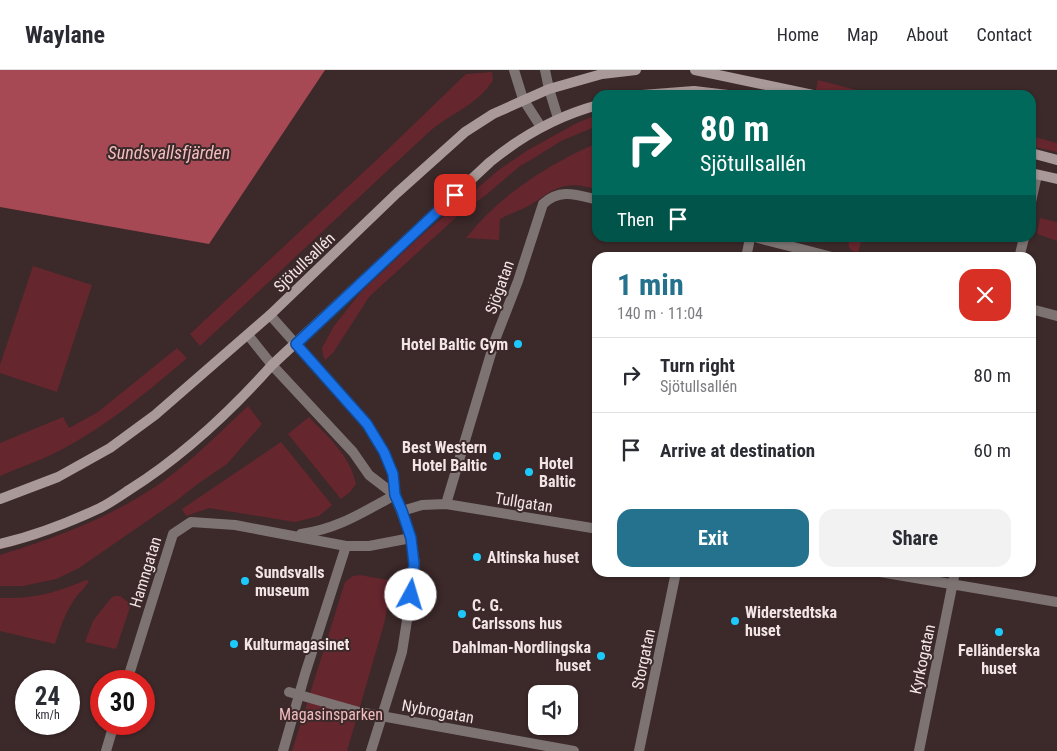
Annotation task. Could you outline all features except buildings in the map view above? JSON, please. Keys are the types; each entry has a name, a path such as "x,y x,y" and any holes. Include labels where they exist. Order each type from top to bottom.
{"main road":[{"name":"Sjötullsallén","path":"0,499 58,477 110,448 155,416 270,315 397,193 464,132 493,114 549,89 602,74 636,70"},
{"path":"695,70 789,90"},
{"path":"0,544 60,526 102,507 148,478 196,439 244,396 272,365 490,162 513,144 541,127 558,118 592,107"},
{"path":"1036,154 1057,160"},
{"path":"1036,175 1057,180"}],"street":[{"path":"514,70 523,99 541,127"},
{"path":"546,70 549,89 558,118"},
{"name":"Sjögatan","path":"446,504 495,340 518,281 543,204 550,197 565,193 592,199"},
{"path":"774,242 813,252"},
{"path":"1036,310 1057,316"},
{"path":"270,315 367,424 384,452 393,474 395,495 411,538 414,564 402,652 371,751"},
{"path":"248,335 272,365 337,433 369,475 395,495"},
{"name":"Hamngatan","path":"293,535 321,531 345,522 395,495"},
{"path":"402,511 422,505 446,504"},
{"name":"Tullgatan","path":"446,504 592,528"},
{"name":"Hamngatan","path":"130,670 173,534 192,522 235,526 293,535 346,546 369,546 411,538"},
{"path":"283,751 294,694 346,546"},
{"name":"Storgatan","path":"640,751 675,577"},
{"path":"908,577 1057,602"},
{"name":"Kyrkogatan","path":"918,751 954,577"},
{"name":"Nybrogatan","path":"294,694 359,712 574,751"},
{"path":"106,751 111,735"}],"green space":[{"path":"492,72 493,80 487,89 471,103 429,132 200,346 190,334 466,74"},
{"path":"818,80 856,90 816,90"},
{"path":"592,117 592,128 561,141 520,166 486,195 463,211 369,297 333,353 325,360 322,348 334,326 361,292 423,234 500,169 528,150 577,123"},
{"path":"1036,137 1057,143 1057,152 1036,147"},
{"path":"592,145 592,188 571,185 558,188 527,207 500,219 499,240 466,238 479,222 509,195 543,171"},
{"path":"1040,218 1057,222 1057,241 1037,234"},
{"path":"849,242 861,242 858,252 853,251"},
{"path":"33,266 92,285 57,392 0,373 0,365"},
{"path":"177,348 187,358 123,410 89,434 47,457 0,476 0,443 63,417 69,428 98,412"},
{"path":"248,406 262,424 227,464 79,568 56,579 23,586 0,586 0,555 84,525 124,506 162,482 185,464"},
{"path":"309,417 344,455 353,474 356,484 341,499 288,434"},
{"path":"281,442 332,505 319,516 295,522 209,508 186,516 182,509"},
{"name":"Magasinsparken","path":"360,575 388,580 389,598 384,624 347,751 292,751 345,582 353,576"},
{"path":"86,580 89,581 68,610 55,644 0,631 0,598 44,594"},
{"path":"120,596 131,604 116,649 85,642 93,621 111,598"}],"water":[{"name":"Sundsvallsfjärden","path":"0,70 325,70 209,244 0,207"}],"place":[{"name":"Hotel Baltic Gym","path":"518,344"},
{"name":"Best Western Hotel Baltic","path":"497,456"},
{"name":"Hotel Baltic","path":"529,472"},
{"name":"Altinska huset","path":"477,557"},
{"name":"Sundsvalls museum","path":"245,581"},
{"name":"C. G. Carlssons hus","path":"462,614"},
{"name":"Widerstedtska huset","path":"735,621"},
{"name":"Felländerska huset","path":"999,632"},
{"name":"Kulturmagasinet","path":"234,644"},
{"name":"Dahlman-Nordlingska huset","path":"601,656"}],"route":[{"path":"411,595 414,564 411,538 395,495 393,474 384,452 367,424 296,344 455,195"}]}
